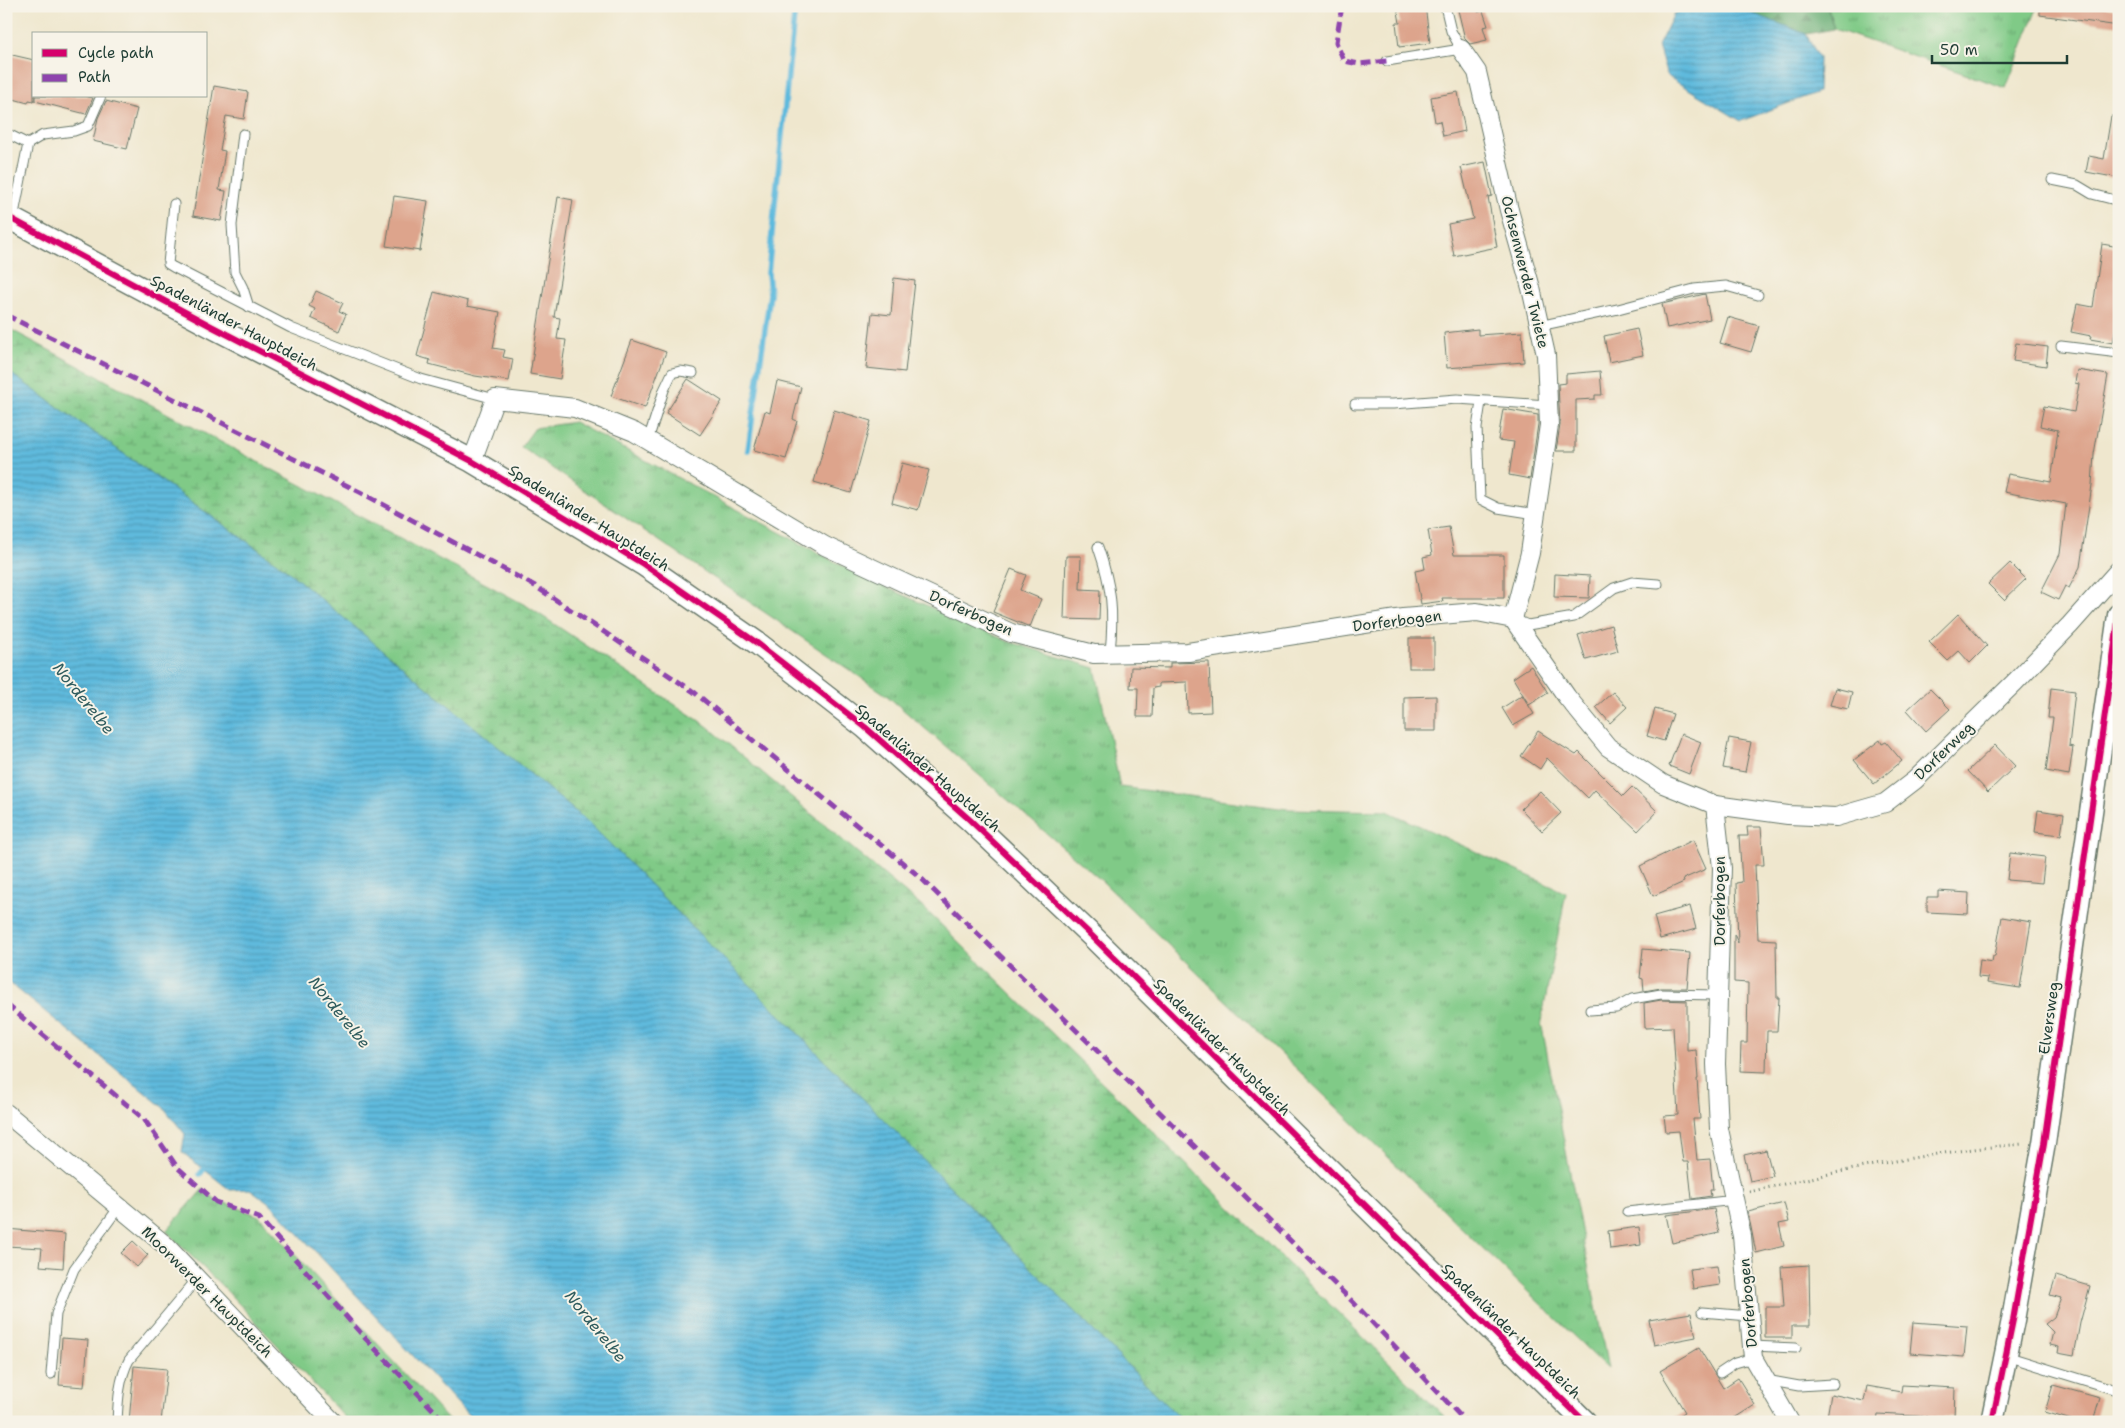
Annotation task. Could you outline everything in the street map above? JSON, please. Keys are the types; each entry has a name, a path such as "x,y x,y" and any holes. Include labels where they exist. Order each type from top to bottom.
{"street":[{"name":"Ochsenwerder Twiete","path":"1461,49 1477,72 1509,210 1531,288 1546,355 1549,425 1530,552 1513,619"},
{"name":"Spadenländer Hauptdeich","path":"10,217 210,326 472,461 643,564 757,643 865,726 970,820 1092,936 1585,1422"},
{"path":"472,461 495,399"},
{"name":"Dorferbogen","path":"495,399 575,408 634,432 825,546 1011,633 1094,654 1188,652 1403,618 1477,612 1513,619"},
{"name":"Dorferweg","path":"1715,805 1788,815 1836,817 1885,803 1915,780 2015,682 2070,626 2119,570"},
{"name":"Elversweg","path":"1992,1422 2006,1356 2044,1143 2119,615"},
{"path":"1513,619 1566,697 1608,747 1663,784 1715,805"},
{"name":"Dorferbogen","path":"1715,805 1722,868 1716,1064 1719,1129 1742,1236 1753,1352 1766,1380 1790,1422"},
{"name":"Moorwerder Hauptdeich","path":"7,1113 165,1245 332,1422"}],"lane":[{"path":"1387,61 1461,49 1450,31 1445,6"},
{"path":"10,217 28,144 43,135 74,131 88,126 100,98"},
{"path":"6,133 28,144"},
{"path":"243,134 233,233 235,272 249,307"},
{"path":"2052,180 2077,185 2092,194 2119,201"},
{"path":"174,204 168,264 291,328 420,379 495,399"},
{"path":"1539,326 1618,309 1694,289 1726,286 1758,295"},
{"path":"2061,346 2119,353"},
{"path":"648,440 664,390 672,373 680,371 693,373"},
{"path":"1355,404 1394,404 1457,399 1548,405"},
{"path":"1481,402 1477,428 1480,499 1498,508 1536,514"},
{"path":"1098,547 1108,576 1113,621 1110,653"},
{"path":"1513,619 1528,625 1574,617 1614,588 1632,582 1658,584"},
{"path":"1590,1010 1616,1008 1632,999 1661,994 1718,995"},
{"path":"1627,1212 1734,1198"},
{"path":"51,1374 56,1314 74,1269 119,1207"},
{"path":"117,1422 119,1392 129,1360 197,1279"},
{"path":"1702,1312 1749,1316"},
{"path":"1720,1373 1753,1352 1796,1348"},
{"path":"2006,1356 2113,1388"},
{"path":"1766,1380 1799,1386 1833,1384"}],"path":[{"path":"1734,1198 1824,1175 1916,1157 1985,1147 2044,1143"}],"green space":[{"path":"1707,6 1827,6 1834,29 1806,34 1747,11"},
{"path":"1828,6 2038,6 2006,88 1834,29"},
{"path":"6,327 527,606 707,726 927,911 1450,1422 1184,1422 588,822 284,568 6,370"},
{"path":"574,422 865,578 1007,641 1095,668 1120,787 1287,809 1387,811 1566,893 1541,1022 1608,1369 1102,881 885,694 521,447 535,428"},
{"path":"203,1189 215,1199 259,1216 450,1422 349,1422 226,1290 166,1231"}],"water":[{"path":"1690,6 1747,11 1806,34 1819,58 1818,92 1741,121 1667,76 1658,46 1674,14"},
{"name":"Norderelbe","path":"6,370 284,568 588,822 1184,1422 475,1422 271,1204 250,1189 230,1190 182,1152 185,1134 164,1108 6,980"}],"building":[{"path":"1397,6 1425,6 1430,43 1399,47 1396,23 1400,23"},
{"path":"1457,6 1478,6 1478,12 1483,11 1488,26 1483,27 1487,40 1470,44 1465,39"},
{"path":"2040,6 2096,6 2119,10 2119,26 2040,15"},
{"path":"8,54 32,60 32,98 34,98 34,101 29,100 28,103 6,97 6,62"},
{"path":"214,86 248,92 244,119 226,116 220,150 225,151 219,190 226,191 221,221 193,216"},
{"path":"1458,92 1465,131 1443,136 1440,121 1435,122 1431,97"},
{"path":"35,98 93,98 86,114 35,101"},
{"path":"106,101 137,109 127,149 93,141 98,118"},
{"path":"2111,116 2119,116 2119,178 2086,172 2089,156 2104,159"},
{"path":"1485,162 1492,196 1488,197 1497,247 1454,256 1448,224 1473,219 1461,167"},
{"path":"394,196 428,201 420,251 386,246"},
{"path":"558,197 573,200 554,317 560,318 557,339 566,340 560,379 530,374"},
{"path":"2102,244 2119,247 2119,310 2113,343 2090,339 2091,336 2071,332 2077,304 2093,307"},
{"path":"894,278 915,281 905,372 866,368 872,313 891,315"},
{"path":"316,291 343,303 339,311 346,314 339,331 311,318 315,309 309,306"},
{"path":"434,292 468,301 467,306 500,312 493,348 505,350 503,357 513,359 509,381 475,376 429,364 430,360 417,356"},
{"path":"1705,294 1710,319 1667,328 1662,304"},
{"path":"1728,317 1759,326 1751,352 1720,343"},
{"path":"1478,329 1478,335 1522,332 1524,362 1447,368 1444,333"},
{"path":"1637,329 1643,355 1609,362 1604,336"},
{"path":"632,340 666,352 645,408 611,396"},
{"path":"2016,343 2048,347 2046,366 2013,361"},
{"path":"2077,370 2108,375 2094,454 2092,485 2080,567 2069,588 2065,586 2058,600 2041,592 2060,554 2066,504 2004,492 2008,474 2051,482 2058,430 2040,426 2044,406 2074,412 2079,384 2075,383"},
{"path":"1600,371 1602,395 1595,395 1595,399 1576,400 1576,451 1556,451 1560,425 1558,384 1566,383 1566,374"},
{"path":"688,379 722,401 700,435 666,413"},
{"path":"777,381 801,387 793,419 797,421 786,459 754,450 765,411 770,413"},
{"path":"1503,409 1538,415 1530,479 1509,475 1514,442 1498,440"},
{"path":"834,410 871,421 851,493 814,482"},
{"path":"902,463 929,470 918,510 892,503"},
{"path":"1449,527 1454,555 1504,555 1504,598 1442,598 1443,601 1421,604 1415,571 1425,569 1423,557 1432,555 1428,530"},
{"path":"1066,556 1081,556 1080,589 1100,590 1099,620 1064,619"},
{"path":"2010,563 2026,579 2004,600 1988,584"},
{"path":"1011,569 1026,575 1020,590 1041,599 1030,627 993,612"},
{"path":"1555,574 1590,576 1589,598 1554,597"},
{"path":"1958,614 1987,646 1970,663 1959,651 1948,661 1929,642"},
{"path":"1611,625 1618,651 1586,660 1578,635"},
{"path":"1409,638 1434,638 1434,668 1409,668"},
{"path":"1209,662 1211,712 1188,713 1187,682 1159,683 1159,687 1153,688 1152,717 1137,717 1138,688 1130,688 1131,667 1170,668 1170,663"},
{"path":"1531,666 1548,693 1529,705 1513,678"},
{"path":"1835,688 1852,692 1848,709 1830,705"},
{"path":"2051,688 2075,691 2069,746 2073,747 2069,775 2046,771 2053,718 2048,718"},
{"path":"1930,689 1950,709 1926,731 1907,710"},
{"path":"1613,692 1627,707 1610,723 1596,707"},
{"path":"1522,695 1534,714 1513,726 1502,708"},
{"path":"1436,696 1436,731 1404,731 1404,697"},
{"path":"1655,709 1673,714 1664,741 1647,736"},
{"path":"1538,731 1576,755 1579,752 1623,796 1632,787 1657,811 1638,831 1595,790 1588,798 1547,758 1540,769 1521,756"},
{"path":"1681,734 1701,742 1689,774 1669,766"},
{"path":"1729,738 1751,742 1745,772 1723,768"},
{"path":"1880,740 1882,744 1886,742 1902,761 1874,784 1854,760"},
{"path":"1995,745 2015,766 1988,792 1968,771"},
{"path":"1540,791 1561,813 1542,831 1521,809"},
{"path":"2038,810 2064,814 2061,835 2035,832"},
{"path":"1747,827 1761,827 1764,865 1755,865 1758,939 1776,940 1777,998 1779,998 1777,1031 1767,1031 1766,1072 1740,1071 1741,1043 1747,1043 1748,983 1734,982 1734,934 1738,943 1736,883 1742,882 1739,836 1748,836"},
{"path":"1693,840 1706,869 1683,879 1684,882 1653,896 1640,866"},
{"path":"2010,853 2045,857 2042,883 2007,880"},
{"path":"1938,891 1969,893 1968,914 1927,912 1927,897 1938,897"},
{"path":"1690,906 1696,929 1660,939 1654,916"},
{"path":"2002,917 2031,922 2020,988 1987,983 1988,978 1978,977 1980,960 1992,962 1993,956 1995,956"},
{"path":"1643,949 1690,953 1687,988 1661,988 1644,991 1643,979 1640,978"},
{"path":"1661,1000 1687,1001 1687,1051 1696,1050 1698,1079 1700,1119 1693,1119 1697,1160 1710,1159 1713,1190 1710,1190 1711,1196 1692,1199 1688,1162 1683,1162 1679,1131 1666,1132 1664,1116 1678,1115 1673,1027 1645,1028 1644,1003"},
{"path":"1766,1150 1773,1176 1750,1181 1744,1155"},
{"path":"1784,1203 1789,1222 1779,1224 1784,1246 1756,1253 1748,1212"},
{"path":"1714,1209 1719,1233 1672,1243 1666,1215"},
{"path":"1639,1227 1641,1245 1610,1249 1608,1231"},
{"path":"6,1229 65,1234 63,1268 40,1266 42,1248 6,1246"},
{"path":"133,1241 148,1255 137,1267 121,1253"},
{"path":"1809,1265 1810,1326 1792,1326 1792,1338 1765,1338 1765,1307 1784,1307 1781,1267"},
{"path":"1717,1266 1720,1285 1693,1289 1690,1269"},
{"path":"2056,1276 2090,1286 2080,1323 2074,1356 2058,1353 2059,1347 2050,1345 2053,1332 2045,1324 2054,1317 2061,1298 2050,1295"},
{"path":"1691,1313 1696,1337 1654,1345 1649,1320"},
{"path":"1913,1322 1967,1326 1964,1357 1910,1353"},
{"path":"62,1338 88,1340 84,1387 59,1385"},
{"path":"1699,1348 1723,1388 1738,1378 1755,1405 1728,1422 1669,1422 1685,1412 1660,1371"},
{"path":"134,1366 167,1369 161,1422 129,1422"},
{"path":"1902,1385 1955,1388 1954,1418 1878,1414 1877,1422 1854,1422 1827,1417 1831,1394 1864,1401 1867,1386 1901,1392"},
{"path":"2053,1385 2100,1398 2093,1422 2078,1422 2045,1412"}],"waterway":[{"path":"748,450 770,294 768,273 795,6"},
{"path":"200,1174 204,1169"}],"marked path":[{"path":"1342,6 1336,42 1344,61 1359,64 1387,61"},
{"path":"6,315 360,492 535,586 694,692 920,877 1353,1302 1466,1422"},
{"path":"6,1004 144,1119 177,1167 216,1202 259,1218 366,1339 445,1422"}],"cycle path":[{"path":"6,216 211,326 472,461 643,564 757,643 865,727 970,820 1092,936 1585,1422"},
{"path":"1992,1422 2013,1320 2044,1143 2119,615"}]}
